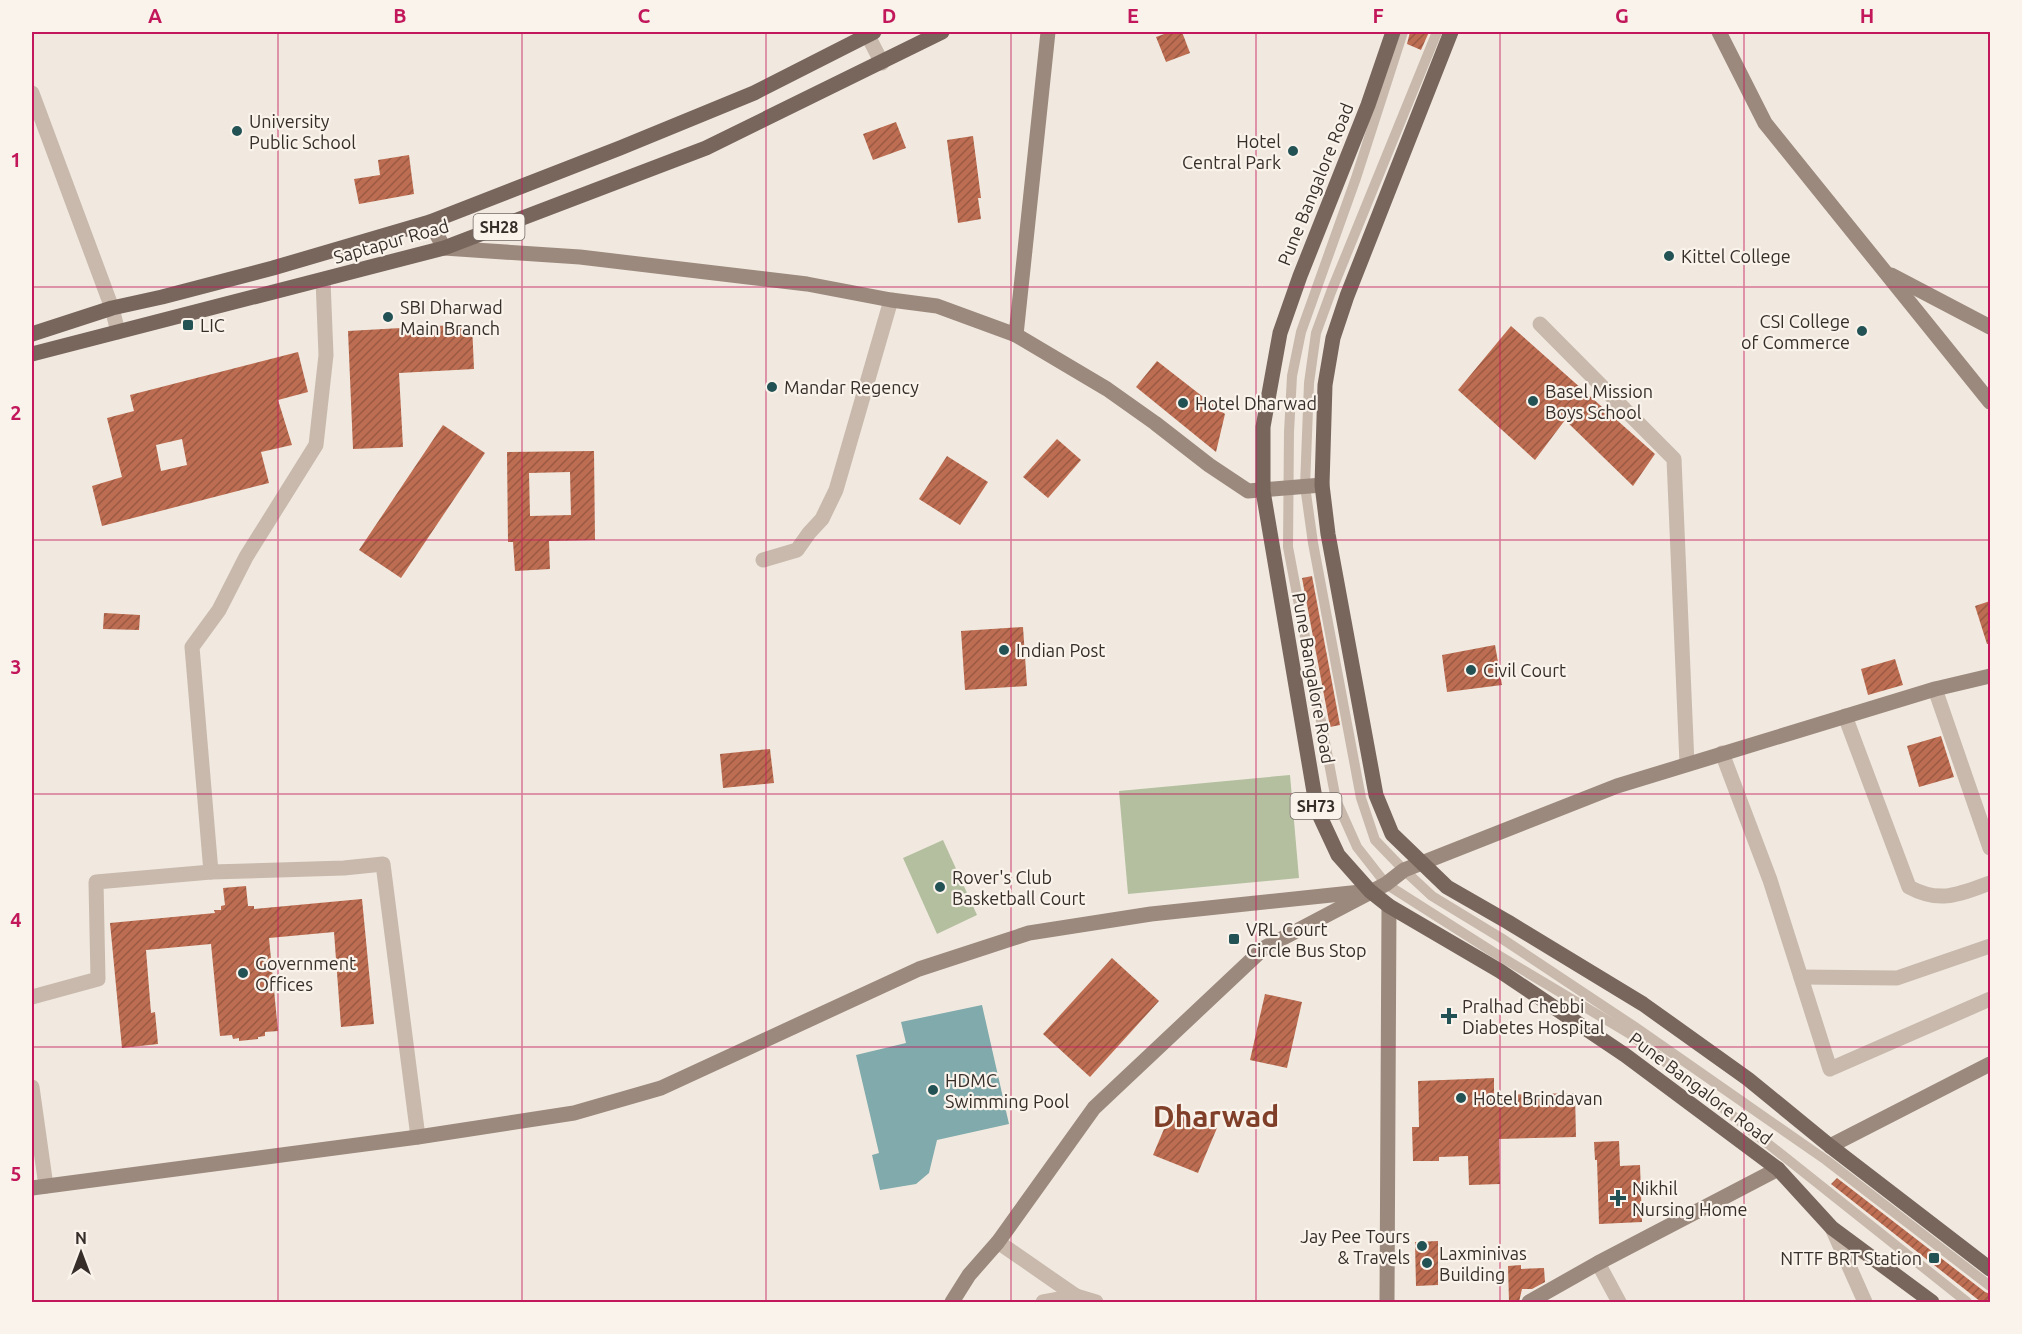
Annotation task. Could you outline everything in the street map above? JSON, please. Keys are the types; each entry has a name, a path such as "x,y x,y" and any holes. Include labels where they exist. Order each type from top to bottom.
{"main road":[{"name":"Saptapur Road","path":"32,354 444,248 706,148 942,32"},
{"name":"Pune Bangalore Road","path":"1393,32 1368,105 1300,276 1280,333 1263,428 1263,491 1316,807 1338,855 1370,891 1389,906 1500,971 1625,1055 1778,1169 1832,1228 1932,1302"},
{"name":"Pune Bangalore Road","path":"1451,32 1347,296 1333,338 1326,386 1322,485 1328,534 1376,795 1392,834 1448,887 1642,1004 1748,1079 1830,1146 1990,1269"},
{"name":"Saptapur Road","path":"32,334 112,308 262,271 430,222 754,93 870,33"}],"street":[{"path":"1016,335 1048,32"},
{"path":"1719,32 1765,123 1990,402"},
{"path":"870,33 882,63"},
{"path":"32,93 112,308 118,332"},
{"path":"430,222 444,248 580,257 807,284 937,306 1016,335 1107,389 1248,491 1322,485"},
{"path":"1885,272 1990,327"},
{"path":"211,872 192,647 219,610 246,557 316,445 326,354 323,280"},
{"path":"763,560 797,550 809,532 822,519 836,490 891,300"},
{"path":"1540,324 1674,459 1687,764"},
{"path":"952,1302 969,1275 998,1242 1094,1108 1263,948 1386,884 1404,870 1617,786 1935,689 1990,676"},
{"path":"1935,689 1990,848"},
{"path":"1845,716 1910,887 1924,895 1951,897 1990,883"},
{"path":"1722,753 1770,880 1830,1069 1990,999"},
{"path":"32,997 98,978 96,882 211,872 383,864 418,1137"},
{"path":"32,1087 39,1187 183,1166 418,1137 574,1113 662,1088 919,969 1029,933 1151,914 1370,891"},
{"path":"1388,1302 1389,906"},
{"path":"1801,977 1897,978 1990,946"},
{"path":"1830,1146 1990,1064"},
{"path":"1529,1302 1598,1263 1778,1169"},
{"path":"1832,1228 1865,1302"},
{"path":"998,1242 1076,1296 1096,1302"},
{"path":"1598,1263 1619,1302"},
{"path":"1043,1302 1076,1296"}],"lane":[{"path":"1403,32 1356,178 1301,332 1292,376 1288,547 1336,800 1357,848 1386,884 1630,1034 1967,1302"},
{"path":"1437,32 1351,240 1316,333 1309,382 1305,486 1313,543 1361,798 1375,840 1432,896 1501,938 1826,1160 1990,1286"}],"green space":[{"path":"1290,775 1299,878 1128,894 1119,791"},
{"name":"Rover's Club Basketball Court","path":"943,840 977,915 937,934 903,858"}],"water":[{"name":"HDMC Swimming Pool","path":"982,1005 1009,1124 937,1140 929,1173 916,1184 880,1190 872,1155 879,1153 856,1055 906,1043 901,1022"}],"building":[{"path":"1170,32 1182,32 1190,53 1166,62 1156,37"},
{"path":"1410,32 1429,32 1421,50 1407,44"},
{"path":"896,122 906,148 873,160 863,134"},
{"path":"973,136 981,198 978,198 981,219 958,223 947,140"},
{"path":"409,155 414,194 359,204 354,179 380,175 378,160"},
{"path":"472,324 474,369 399,373 403,447 353,449 348,331"},
{"name":"Basel Mission Boys School","path":"1511,326 1655,454 1633,486 1565,420 1535,460 1458,390"},
{"path":"298,352 308,392 278,400 292,445 261,452 269,483 102,526 92,486 122,477 107,418 134,411 130,395","holes":["182,439 187,465 161,471 156,445"]},
{"name":"Hotel Dharwad","path":"1157,361 1225,414 1216,452 1136,387"},
{"path":"443,425 485,453 401,578 359,550"},
{"path":"1057,439 1081,460 1048,498 1023,477"},
{"path":"594,451 595,540 549,541 550,569 515,571 513,542 508,542 507,452","holes":["570,472 571,515 530,516 529,473"]},
{"path":"947,456 988,482 960,525 919,499"},
{"path":"1312,576 1340,725 1330,727 1302,578"},
{"path":"1990,601 1990,644 1987,644 1975,606"},
{"path":"104,613 140,615 139,630 103,629"},
{"path":"1023,627 1027,686 965,690 961,631"},
{"name":"Civil Court","path":"1495,645 1502,685 1447,692 1442,655"},
{"path":"1895,659 1903,685 1868,695 1861,669"},
{"path":"1941,736 1954,777 1919,787 1907,746"},
{"path":"770,749 774,783 723,788 720,754"},
{"name":"Government Offices","path":"246,886 248,906 254,906 254,909 362,899 374,1024 341,1027 334,932 269,938 278,1031 265,1032 265,1036 258,1037 258,1039 239,1041 239,1038 233,1039 232,1035 220,1036 211,944 146,950 151,1013 155,1012 158,1044 122,1048 110,923 215,913 214,910 221,910 221,906 225,905 223,888"},
{"path":"1112,958 1159,1001 1090,1077 1043,1034"},
{"path":"1265,994 1302,1002 1287,1068 1250,1060"},
{"path":"1494,1078 1494,1095 1575,1093 1576,1137 1499,1139 1500,1184 1469,1185 1468,1156 1439,1157 1439,1161 1413,1161 1412,1127 1419,1127 1418,1081"},
{"path":"1172,1110 1217,1128 1198,1173 1153,1155"},
{"path":"1619,1141 1620,1166 1640,1165 1642,1222 1599,1224 1597,1160 1595,1160 1594,1142"},
{"name":"NTTF BRT Station","path":"1837,1178 1990,1294 1990,1302 1981,1302 1831,1184"},
{"name":"Laxminivas Building","path":"1438,1241 1438,1285 1416,1286 1415,1242"},
{"path":"1521,1265 1521,1269 1544,1268 1545,1282 1532,1289 1522,1289 1519,1302 1509,1302 1508,1266"}],"place":[{"name":"University Public School","path":"237,131"},
{"name":"Hotel Central Park","path":"1293,151"},
{"name":"Kittel College","path":"1669,256"},
{"name":"SBI Dharwad Main Branch","path":"388,317"},
{"name":"LIC","path":"188,325"},
{"name":"CSI College of Commerce","path":"1862,331"},
{"name":"Mandar Regency","path":"772,387"},
{"name":"Basel Mission Boys School","path":"1533,401"},
{"name":"Hotel Dharwad","path":"1183,403"},
{"name":"Indian Post","path":"1004,650"},
{"name":"Civil Court","path":"1471,670"},
{"name":"Rover's Club Basketball Court","path":"940,887"},
{"name":"VRL Court Circle Bus Stop","path":"1234,939"},
{"name":"Government Offices","path":"243,973"},
{"name":"Pralhad Chebbi Diabetes Hospital","path":"1449,1016"},
{"name":"HDMC Swimming Pool","path":"933,1090"},
{"name":"Hotel Brindavan","path":"1461,1098"},
{"name":"Nikhil Nursing Home","path":"1618,1198"},
{"name":"Jay Pee Tours & Travels","path":"1422,1246"},
{"name":"NTTF BRT Station","path":"1934,1258"},
{"name":"Laxminivas Building","path":"1427,1263"}],"district":[{"name":"Dharwad","path":"1216,1116"}]}
